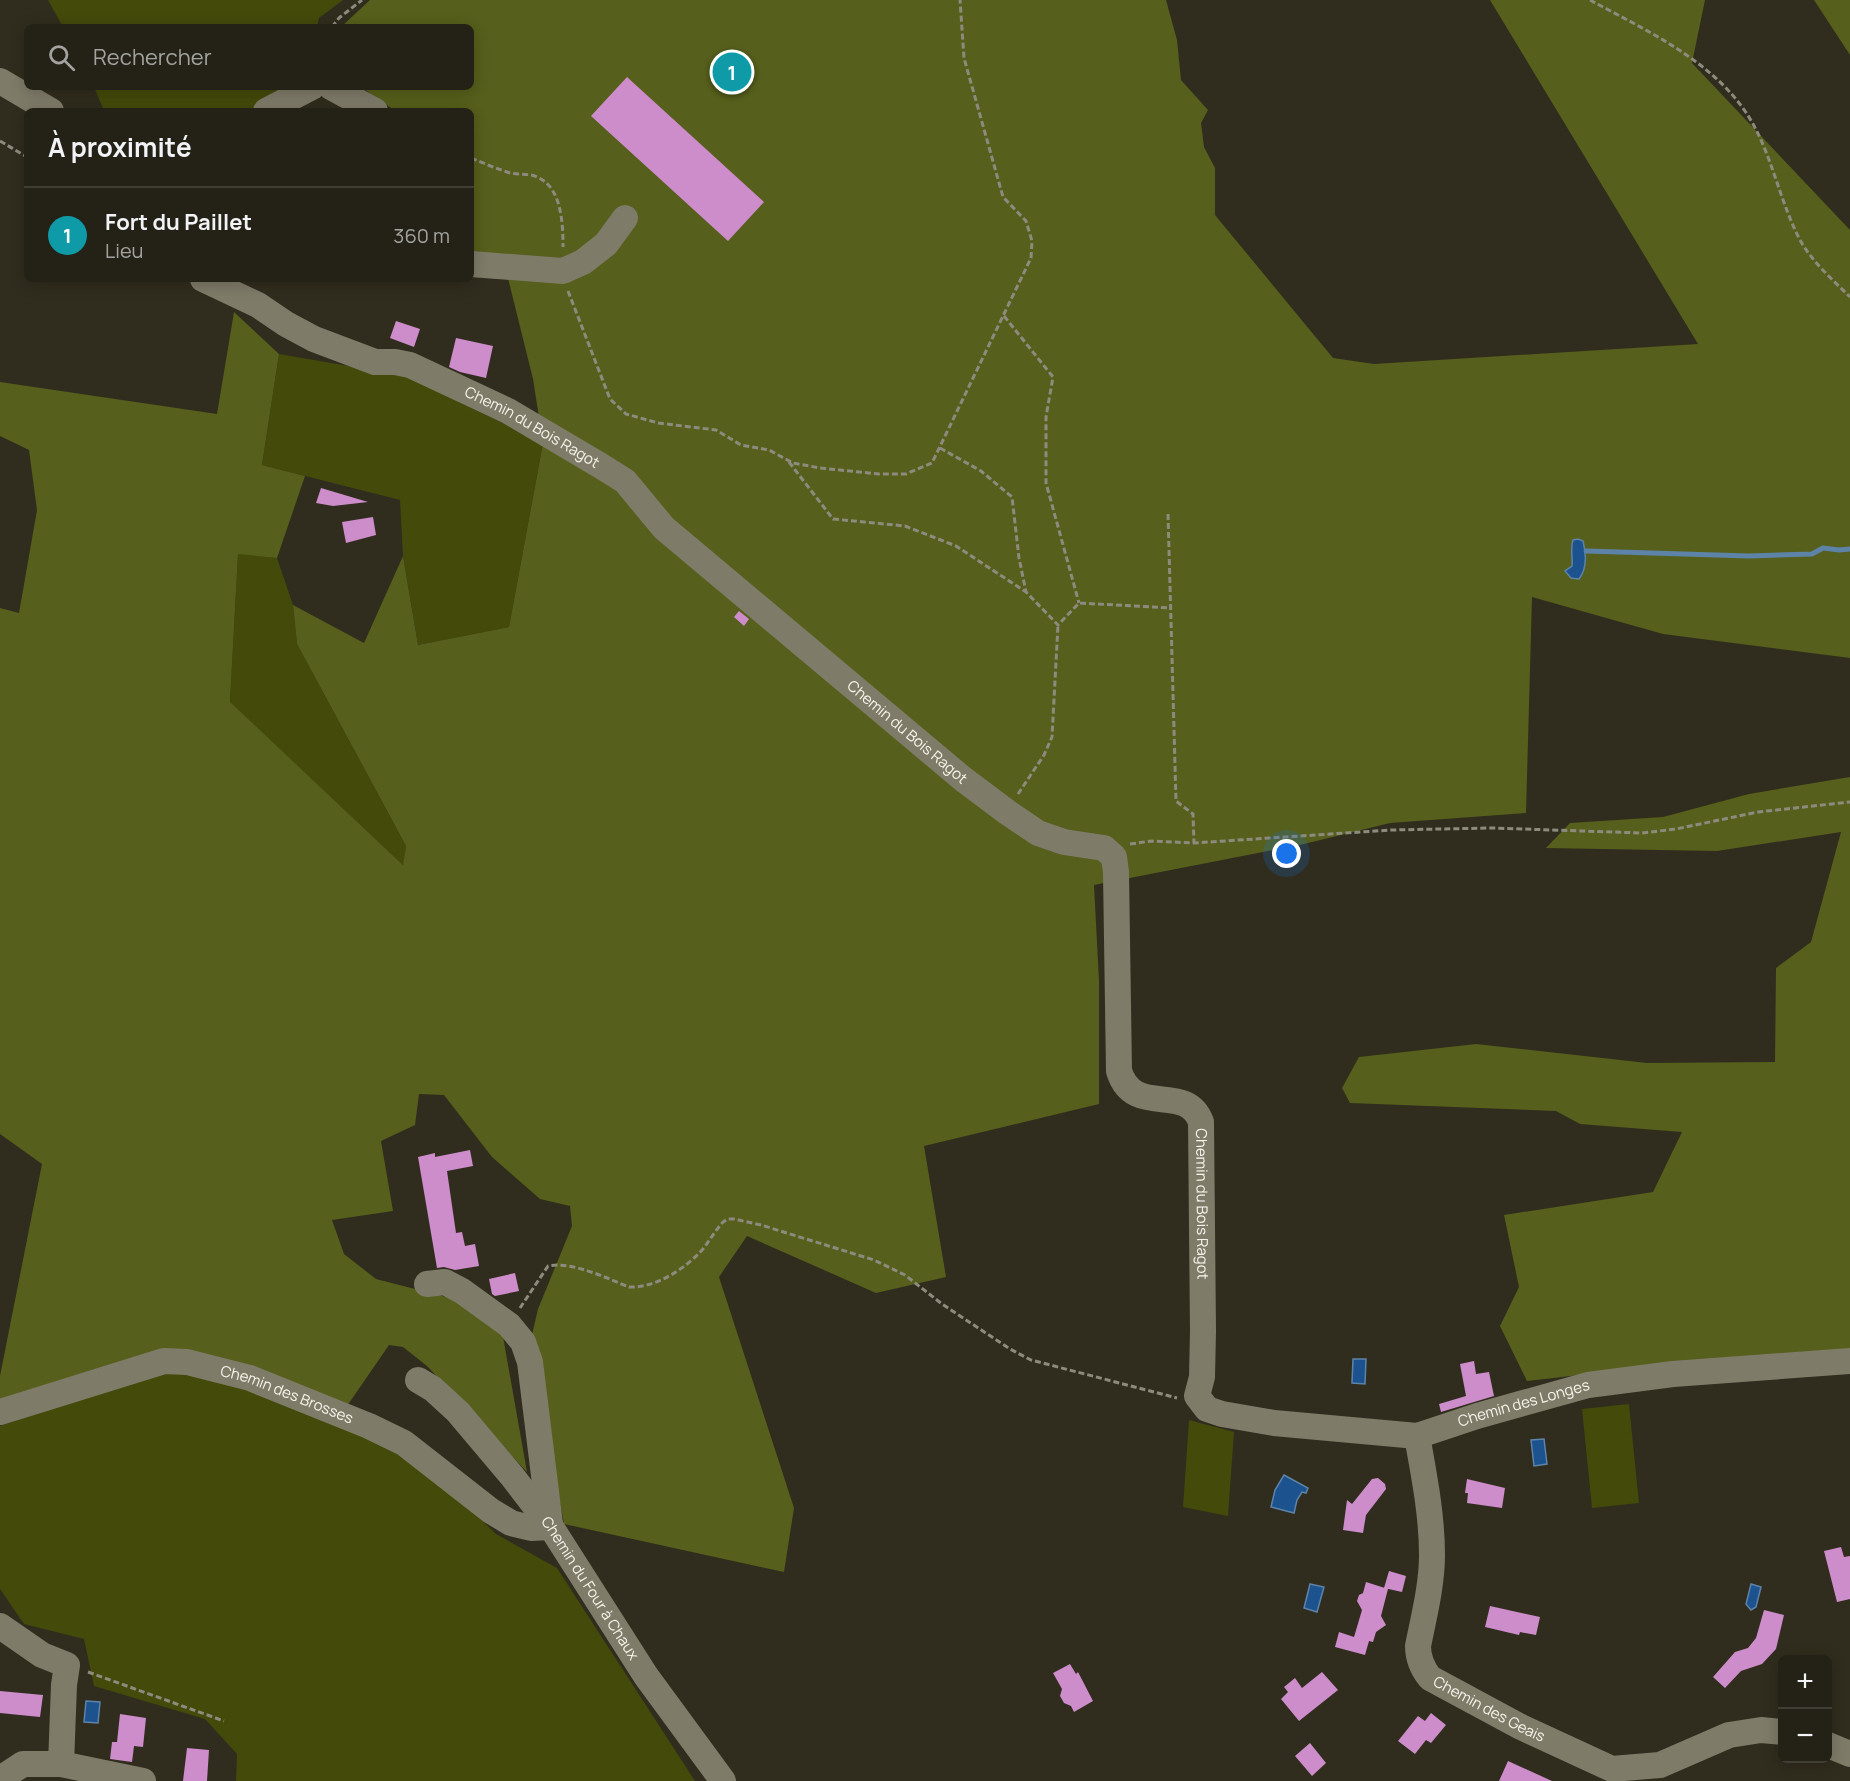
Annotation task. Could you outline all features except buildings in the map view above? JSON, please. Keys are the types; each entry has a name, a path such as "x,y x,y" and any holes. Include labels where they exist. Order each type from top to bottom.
{"street":[{"path":"0,81 46,108"},
{"path":"272,108 306,90"},
{"path":"336,90 370,108"},
{"path":"474,264 563,270 583,262 606,244 625,218"},
{"name":"Chemin du Bois Ragot","path":"209,282 258,305 314,339 375,362 410,365 508,411 625,481 664,528 887,717 1006,812 1051,839 1104,848 1114,857 1119,1071 1122,1080 1133,1092 1142,1097 1186,1103 1198,1114 1201,1122 1203,1331 1202,1377 1197,1396 1202,1404"},
{"name":"Chemin du Four à Chaux","path":"427,1284 445,1282 462,1290 509,1325 523,1342 530,1362 551,1527 646,1676 723,1781"},
{"name":"Chemin des Brosses","path":"0,1412 164,1361 187,1362 250,1378 369,1426 404,1443 491,1511 511,1523 531,1528 551,1527"},
{"name":"Chemin des Longes","path":"1202,1404 1207,1409 1222,1414 1274,1423 1417,1436 1477,1416 1588,1385 1672,1374 1850,1361"},
{"path":"418,1380 433,1389 458,1412 513,1476 551,1527"},
{"name":"Chemin des Geais","path":"1417,1436 1425,1481 1432,1557 1430,1584 1418,1655 1420,1664 1430,1678 1521,1727 1612,1769 1660,1766 1728,1735 1761,1730 1778,1732"},
{"path":"0,1626 42,1655 67,1665 61,1764"},
{"path":"1832,1747 1850,1754"},
{"path":"0,1779 23,1764 61,1764 143,1781"}],"path":[{"path":"334,24 362,0"},
{"path":"474,159 509,173 540,178 550,186 563,227 562,279 570,293 610,399 626,414 658,423 716,430 741,446 769,450 793,463 879,474 906,474 932,463 1005,316 1031,258 1032,241 1026,221 1002,197 964,58 960,0"},
{"path":"1590,0 1692,59 1729,91 1754,126 1800,240 1819,265 1850,297"},
{"path":"0,141 24,155"},
{"path":"1005,316 1053,377 1046,417 1046,483 1079,603"},
{"path":"940,448 981,471 1012,497 1019,558 1026,592"},
{"path":"787,459 832,519 905,526 956,546 1026,592 1058,625"},
{"path":"1168,514 1176,801 1193,814 1194,843"},
{"path":"1006,812 1044,755 1052,737 1058,625 1079,603 1170,608"},
{"path":"1104,848 1150,841 1194,843 1390,830 1492,828 1642,833 1677,829 1758,812 1850,802"},
{"path":"509,1325 548,1266 568,1265 629,1287 639,1287 664,1279 676,1271 702,1249 723,1222 734,1219 874,1260 905,1275 949,1309 1010,1350 1031,1360 1202,1404"},
{"path":"67,1665 224,1721"}],"green space":[{"path":"48,0 343,0 319,18 318,24 61,24"},
{"path":"370,0 1166,0 1177,40 1181,80 1208,110 1201,123 1204,147 1215,168 1215,215 1333,358 1374,364 1698,344 1490,0 1705,0 1692,63 1850,230 1850,658 1663,634 1532,597 1526,813 1390,823 1304,844 1094,885 1099,981 1099,1104 924,1146 946,1277 876,1293 747,1236 719,1277 794,1508 784,1572 564,1524 531,1339 538,1309 572,1226 570,1206 540,1199 492,1157 444,1095 419,1094 415,1125 381,1141 393,1211 332,1220 344,1254 376,1279 458,1300 502,1331 527,1472 427,1366 403,1347 389,1345 347,1406 219,1358 0,1403 0,1376 42,1164 0,1134 0,608 19,613 37,510 29,450 0,436 0,382 217,414 234,312 279,354 262,465 305,476 277,558 238,554 230,702 403,865 406,846 297,644 293,605 364,643 403,556 418,645 509,627 543,443 533,379 503,258 474,256 474,108 391,108 365,90 474,90 474,24 344,24"},
{"path":"1814,0 1850,0 1850,55"},
{"path":"95,90 288,90 254,108 103,108"},
{"path":"279,354 407,376 543,443 509,627 418,645 403,556 400,500 262,465"},
{"path":"238,553 277,558 293,605 297,644 406,846 404,866 230,703"},
{"path":"1850,777 1850,1351 1649,1367 1527,1381 1500,1326 1519,1287 1504,1215 1653,1192 1682,1132 1580,1124 1556,1111 1350,1103 1342,1088 1359,1057 1476,1044 1647,1063 1775,1062 1776,968 1811,942 1841,832 1717,851 1546,848 1570,823 1663,817 1749,794"},
{"path":"185,1371 239,1385 389,1443 448,1487 496,1534 557,1568 695,1781 236,1781 237,1754 205,1719 94,1686 84,1639 24,1624 0,1589 0,1426 142,1378"},
{"path":"1629,1404 1639,1503 1592,1508 1582,1409"},
{"path":"1189,1420 1234,1432 1228,1516 1183,1507"}],"water":[{"path":"1573,540 1583,541 1585,556 1585,566 1579,579 1571,578 1565,571 1572,566 1572,543"},
{"path":"1353,1359 1366,1359 1365,1384 1352,1383"},
{"path":"1544,1439 1547,1464 1534,1466 1531,1440"},
{"path":"1284,1475 1308,1488 1306,1493 1302,1492 1297,1500 1294,1513 1271,1507 1275,1490"},
{"path":"1310,1584 1324,1587 1317,1612 1304,1608"},
{"path":"1751,1584 1761,1587 1756,1607 1751,1610 1746,1604"},
{"path":"86,1701 100,1702 98,1723 84,1722"}],"waterway":[{"path":"1586,551 1749,556 1812,554 1823,548 1850,549"}],"place":[{"name":"Fort du Paillet","path":"732,72"}]}
